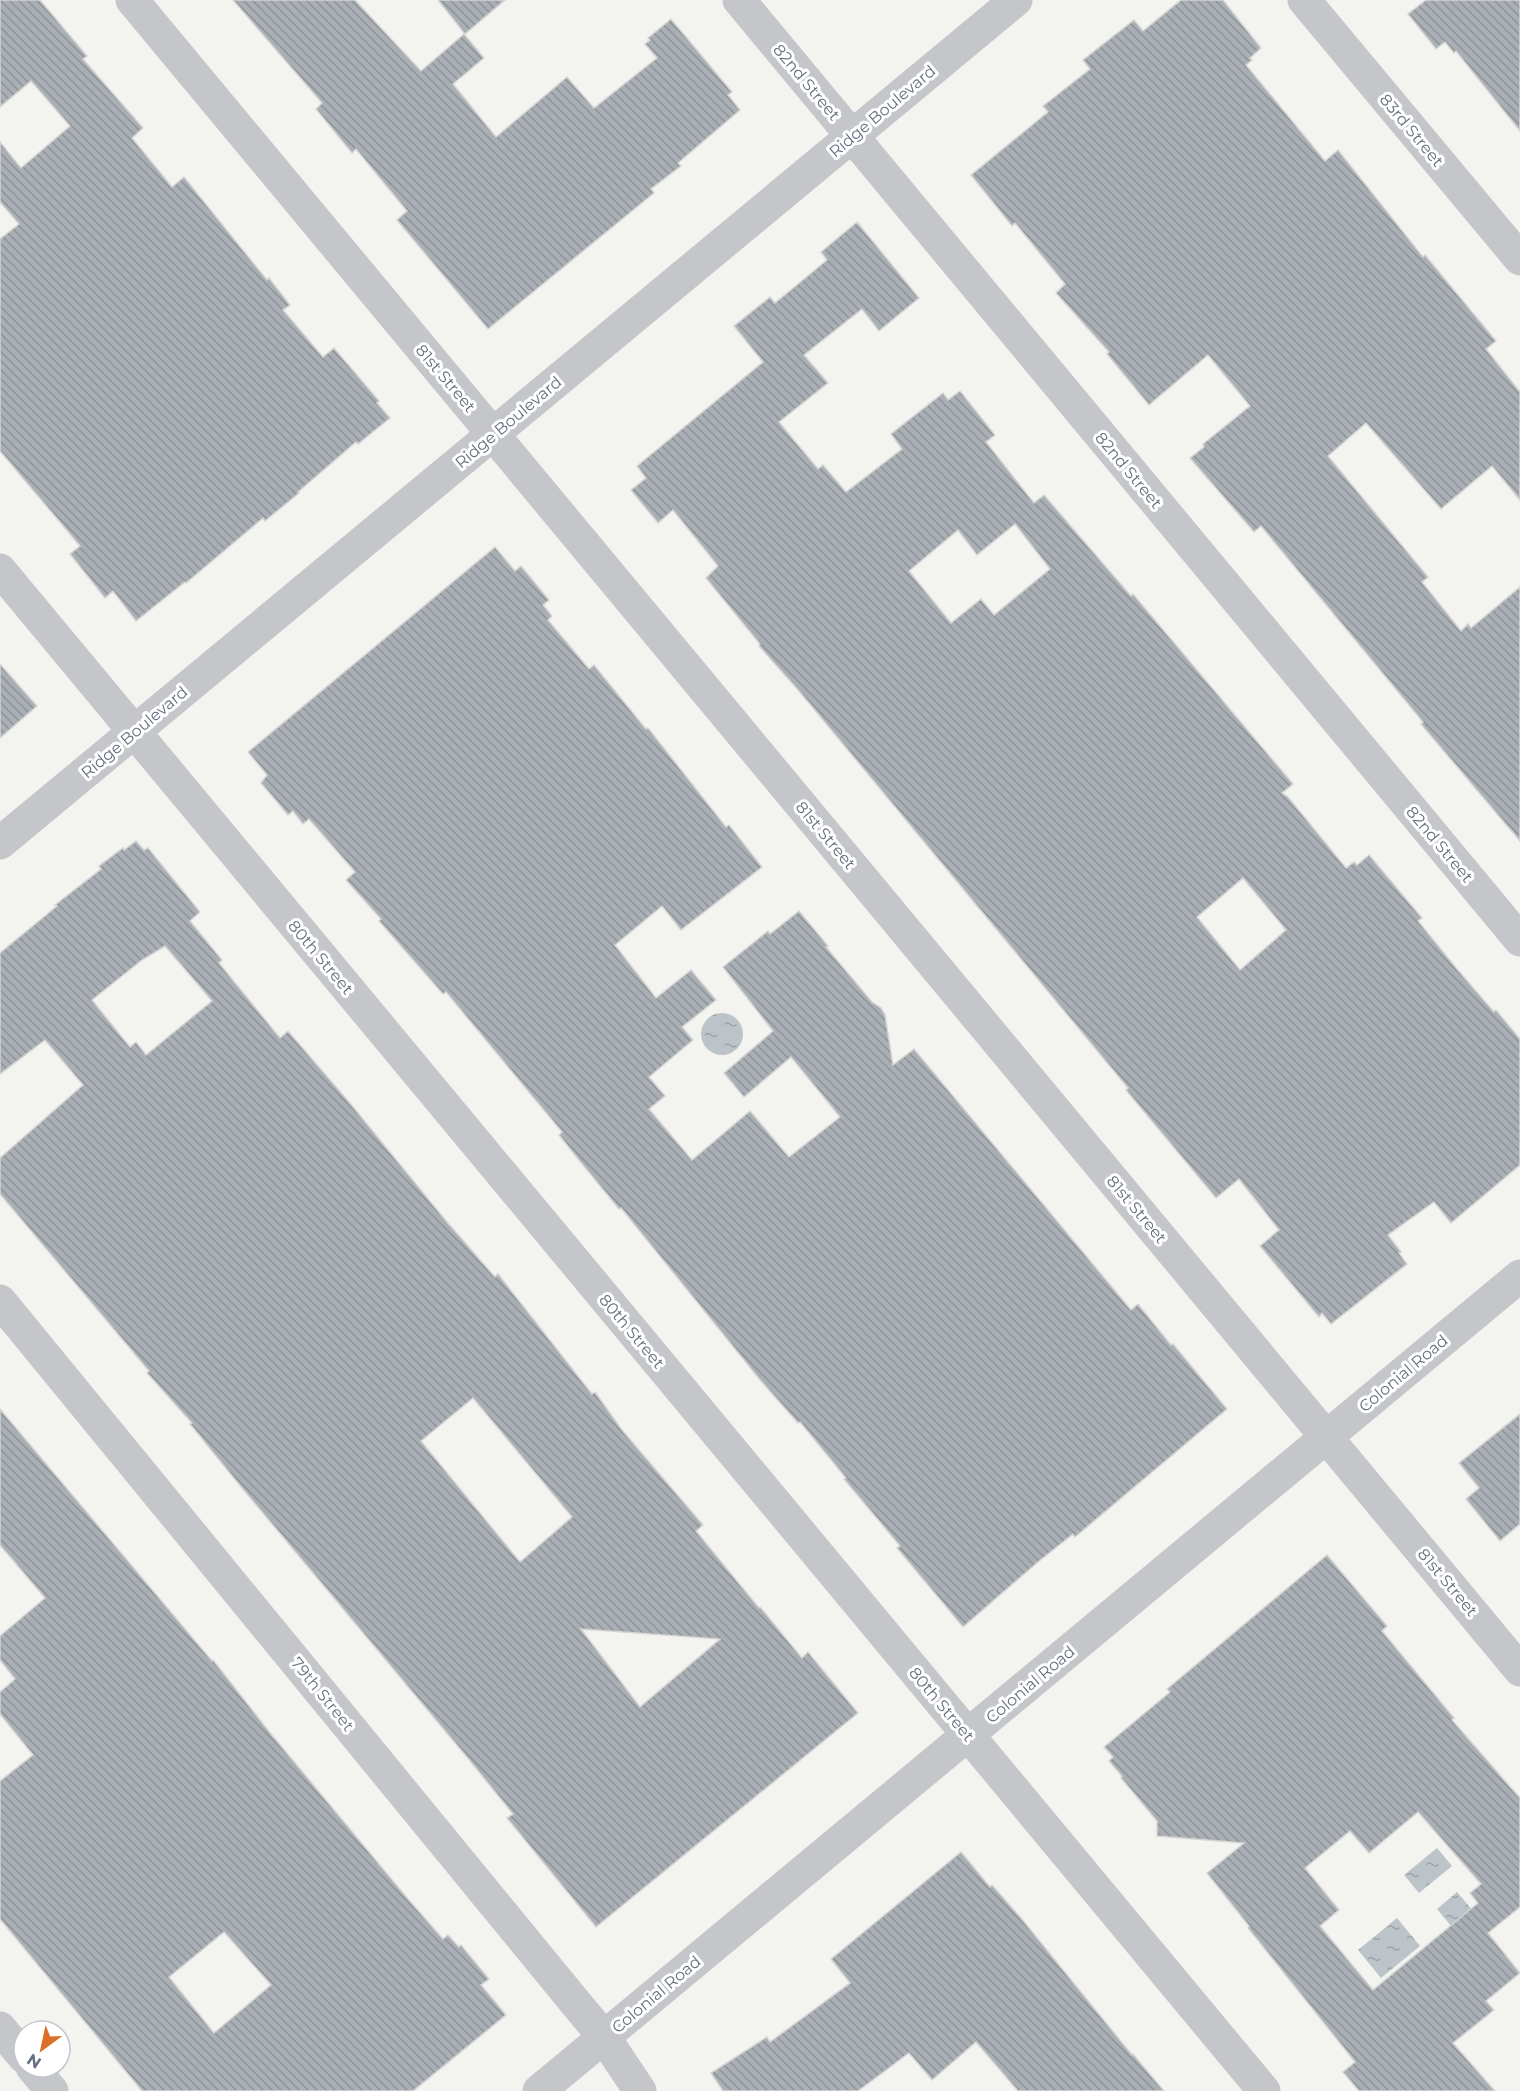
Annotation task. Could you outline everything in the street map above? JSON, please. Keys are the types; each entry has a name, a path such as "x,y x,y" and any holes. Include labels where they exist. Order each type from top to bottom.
{"street":[{"name":"81st Street","path":"132,0 1520,1670"},
{"name":"82nd Street","path":"739,0 1520,940"},
{"name":"Ridge Boulevard","path":"0,843 1016,0"},
{"name":"83rd Street","path":"1304,0 1520,259"},
{"name":"80th Street","path":"0,570 1264,2091"},
{"name":"Colonial Road","path":"539,2091 1520,1276"},
{"name":"79th Street","path":"0,1301 604,2037 640,2091"},
{"path":"0,2028 12,2042"},
{"path":"42,2079 52,2091"}],"water":[{"path":"722,1013 737,1019 743,1034 737,1049 722,1055 707,1049 701,1034 707,1019"},
{"path":"1437,1848 1452,1866 1419,1893 1404,1875"},
{"path":"1457,1892 1486,1926 1465,1943 1437,1909"},
{"path":"1397,1918 1420,1946 1381,1978 1358,1950"}],"building":[{"path":"0,0 40,0 87,56 83,59 143,128 132,138 172,187 184,177 290,305 283,310 323,357 334,348 379,401 377,403 390,418 358,444 356,442 265,521 263,518 186,583 136,621 113,591 105,598 70,554 80,546 0,451 0,239 19,224 0,202 0,142 21,168 70,126 31,81 0,107"},
{"path":"233,0 355,0 421,71 464,34 484,58 453,84 496,137 567,77 594,108 657,58 645,44 650,40 648,38 671,19 732,92 728,95 740,110 678,163 681,166 651,189 654,193 488,329 397,220 407,211 356,149 352,153 316,109 322,103"},
{"path":"438,0 505,0 465,34"},
{"path":"1181,0 1223,0 1261,48 1246,65 1325,161 1338,150 1423,257 1425,255 1496,341 1486,349 1520,392 1520,500 1492,466 1441,509 1366,423 1328,456 1428,577 1422,582 1461,631 1468,624 1471,628 1520,587 1520,841 1421,724 1423,722 1261,526 1254,532 1190,458 1204,447 1203,444 1250,406 1208,355 1149,405 1107,354 1109,352 1056,293 1065,284 1015,223 1012,226 971,175 1048,112 1043,106 1090,69 1083,60 1134,20 1143,31"},
{"path":"1426,0 1520,0 1520,131 1456,51 1454,53 1445,42 1436,49 1408,14"},
{"path":"857,222 919,298 879,331 862,309 804,355 828,383 779,422 818,469 823,465 846,492 902,449 891,434 943,393 948,400 960,391 995,435 986,442 1034,503 1044,495 1131,596 1133,594 1293,784 1282,793 1288,797 1346,868 1354,862 1357,865 1369,855 1422,918 1418,921 1457,969 1520,1039 1520,1165 1451,1223 1434,1202 1388,1235 1407,1264 1331,1324 1322,1313 1319,1317 1260,1246 1279,1230 1239,1179 1216,1198 1126,1090 1128,1088 799,691 759,646 760,644 706,578 718,566 673,510 658,523 631,490 646,478 637,466 763,362 734,326 770,297 775,303 827,260 821,252","holes":["1015,524 1050,569 994,615 981,599 951,623 909,571 958,530 977,555","1243,878 1286,930 1240,970 1197,917"]},
{"path":"495,547 515,571 521,566 549,600 543,605 552,616 548,620 589,669 594,665 646,729 648,728 726,827 729,825 762,867 681,930 662,906 615,945 656,998 691,970 716,1000 682,1027 693,1040 649,1077 665,1096 649,1109 692,1160 750,1111 789,1157 840,1117 791,1057 744,1097 724,1073 773,1031 723,967 768,931 770,934 799,911 872,1002 881,1008 885,1015 893,1065 914,1049 1131,1310 1138,1304 1227,1409 1075,1537 1073,1534 1038,1562 963,1627 897,1548 900,1546 800,1422 798,1423 761,1381 621,1208 619,1209 583,1165 559,1135 562,1132 446,992 443,994 379,921 381,919 346,880 355,872 309,819 303,824 293,811 288,815 261,783 267,775 248,752"},
{"path":"0,664 37,706 0,738"},
{"path":"136,841 144,850 148,848 200,912 190,921 222,960 219,963 280,1038 288,1031 447,1222 495,1277 498,1274 592,1394 595,1392 622,1430 703,1525 696,1531 759,1608 802,1658 808,1652 858,1713 596,1927 507,1818 513,1814 466,1756 0,1194 0,1158 83,1085 45,1040 0,1074 0,953 101,869 99,866 123,848 124,850","holes":["165,946 212,1001 146,1055 136,1042 130,1047 92,1000 142,960","473,1398 572,1517 520,1562 421,1441","581,1629 720,1639 640,1707"]},
{"path":"0,1409 213,1660 271,1734 408,1899 443,1939 448,1935 459,1947 461,1945 489,1979 481,1985 506,2015 413,2091 142,2091 0,1919 0,1781 33,1755 0,1714 0,1692 15,1679 0,1660 0,1636 45,1598 0,1545","holes":["224,1932 271,1985 214,2033 169,1977"]},
{"path":"1520,1414 1520,1524 1500,1541 1466,1499 1479,1488 1459,1463"},
{"path":"1327,1555 1387,1626 1382,1631 1454,1718 1452,1720 1520,1798 1520,1907 1488,1933 1520,1973 1486,2001 1494,2010 1453,2043 1495,2091 1359,2091 1343,2072 1355,2062 1207,1873 1244,1843 1157,1836 1157,1821 1109,1761 1113,1757 1104,1747 1170,1692 1167,1689","holes":["1418,1812 1481,1884 1470,1893 1478,1903 1373,1990 1320,1926 1339,1910 1305,1868 1350,1831 1369,1853"]},
{"path":"961,1852 990,1887 992,1885 1021,1918 1164,2091 1018,2091 976,2042 932,2080 909,2053 858,2091 723,2091 711,2073 767,2037 770,2042 850,1983 831,1959"}]}
